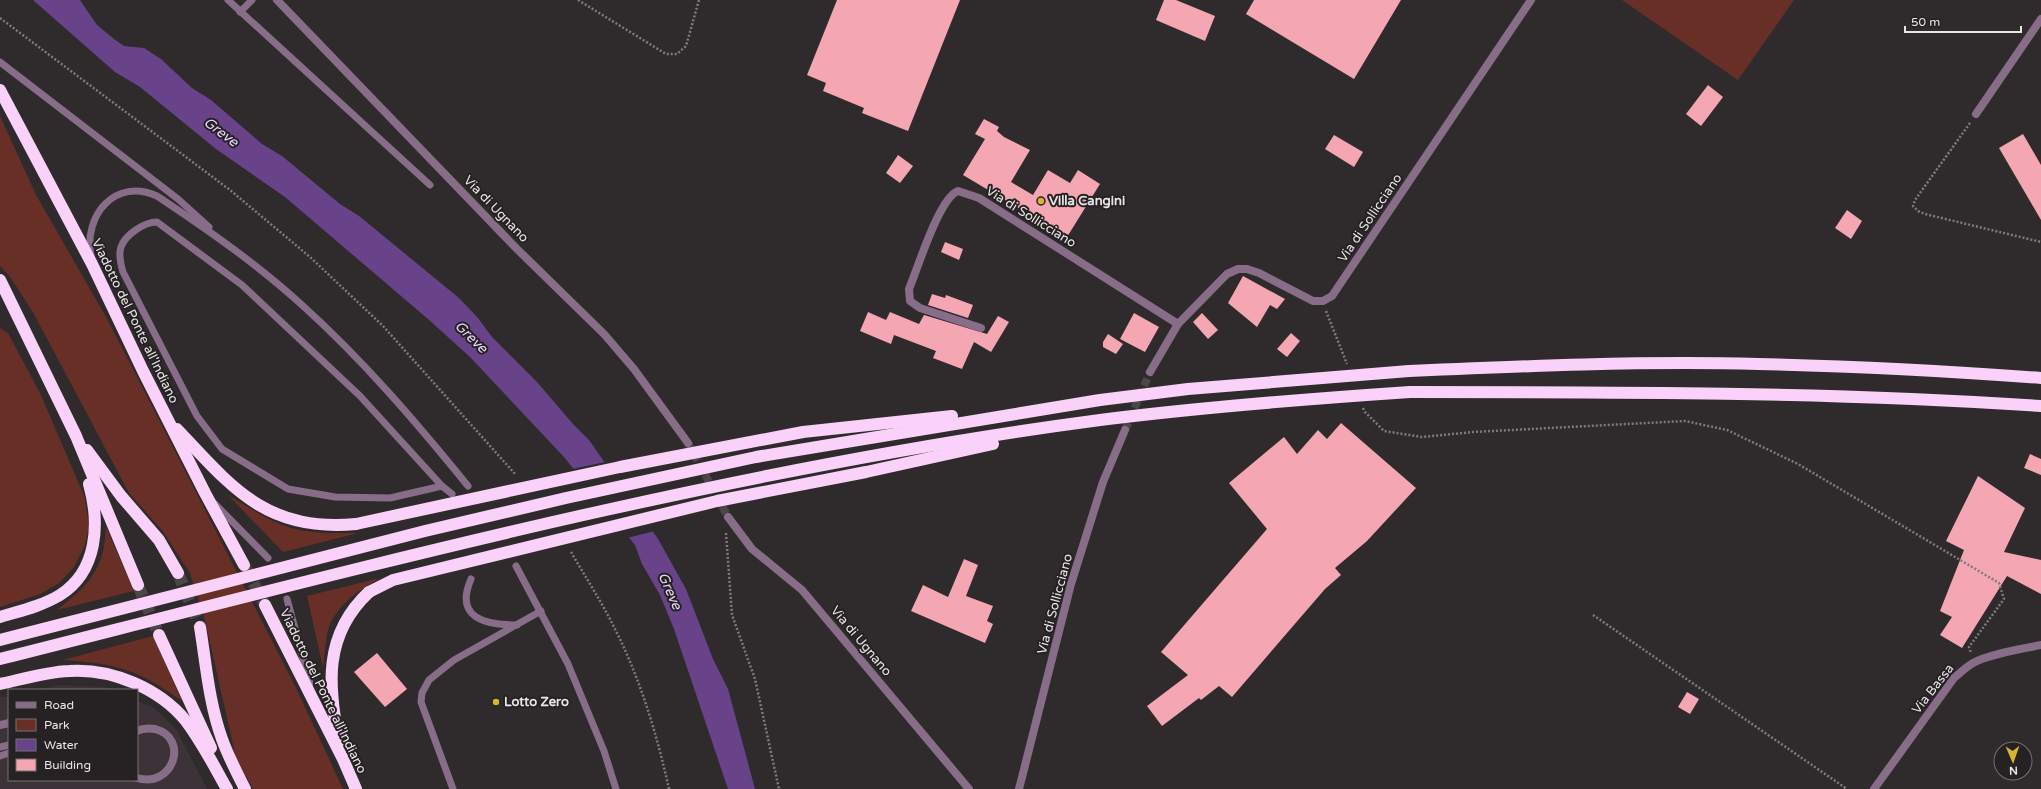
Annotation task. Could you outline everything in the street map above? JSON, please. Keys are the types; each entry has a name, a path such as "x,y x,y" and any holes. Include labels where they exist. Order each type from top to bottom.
{"highway":[{"name":"Viadotto del Ponte all'Indiano","path":"0,90 92,264 167,418 244,565"},
{"path":"0,280 76,436 138,585"},
{"path":"167,418 216,471 254,503 279,515 308,524 326,526 356,524 620,467 803,432 1188,389 1409,371 1569,364 1757,364 1940,370 2041,378"},
{"path":"0,659 430,550 576,516 764,477 867,458 1004,434 1102,420 1298,400 1410,392 1756,393 1938,399 2041,406"},
{"path":"0,640 418,533 566,498 756,457 1100,400"},
{"path":"343,759 334,715 331,678 341,628 349,614 369,592 393,580 709,503 866,472 1102,420"},
{"path":"76,436 121,496 159,540 178,573"},
{"path":"0,617 38,605 61,594 72,586 86,563 94,542 96,513 76,436"},
{"name":"Viadotto del Ponte all'Indiano","path":"265,605 343,759 356,789"},
{"path":"200,627 209,687 216,718 222,739 245,789"},
{"path":"159,634 230,789"},
{"path":"0,684 47,673 80,670 101,674 132,683 160,698 186,722 227,789"}],"street":[{"name":"Via di Ugnano","path":"276,0 516,248 598,328 634,369 688,443"},
{"name":"Via di Sollicciano","path":"1323,301 1332,296 1338,288 1531,0"},
{"path":"1976,114 2041,19"},
{"name":"Via di Sollicciano","path":"981,328 920,308 910,301 909,289 942,206 952,194 958,191 979,198 1178,324"},
{"path":"1150,372 1178,324 1226,274 1238,269 1247,269 1259,273 1305,298 1318,302 1323,301"},
{"name":"Via di Sollicciano","path":"1019,789 1071,584 1103,482 1125,430"},
{"name":"Via di Ugnano","path":"728,517 752,549 802,590 969,789"},
{"name":"Via Bassa","path":"1874,789 1954,678 1975,662 2041,645"},
{"path":"138,725 165,734 171,741 175,758 167,774 160,779 151,781 138,778"},
{"path":"138,730 149,728"}],"lane":[{"path":"228,0 430,185"},
{"path":"240,12 252,0"},
{"path":"0,62 178,199 194,212 215,235"},
{"path":"92,264 89,240 94,218 108,202 126,192 140,191 158,196 215,235 302,305 413,418 468,486"},
{"path":"442,486 390,498 335,497 288,489 222,448 197,416 123,272 120,254 121,247 126,240 142,226 152,222 158,222 238,281 360,396 442,486 452,494"},
{"path":"205,493 268,558"},
{"path":"516,566 568,664 604,751 616,789"},
{"path":"471,579 466,600 472,615 486,622 517,625"},
{"path":"287,599 315,704"},
{"path":"454,789 421,702 422,692 429,680 454,660 541,611"}],"path":[{"path":"578,0 666,54 677,54 686,46 699,0"},
{"path":"0,18 230,190 310,257 383,326 517,478"},
{"path":"1976,114 1915,200 1914,206 1918,212 1925,214 2041,242"},
{"path":"1323,301 1348,368"},
{"path":"1362,405 1365,412 1384,431 1422,437 1473,432 1685,421 1727,430 1798,464 1999,583 2004,599 1969,648 1975,662"},
{"path":"728,517 725,537 732,615 755,679 779,789"},
{"path":"571,552 603,606 631,665 647,706 669,789"},
{"path":"1593,615 1847,789"}],"shaded area":[{"path":"61,685 105,687 110,689 42,689"},
{"path":"8,696 8,781 138,781 138,701 154,708 176,729 207,789 0,789 0,697"}],"green space":[{"path":"1622,0 1794,0 1738,80"},
{"path":"0,116 36,195 106,317 296,688 343,789 253,789 236,758 205,620 190,573 162,530 129,493 34,314 11,278 0,266"},
{"path":"0,328 8,333 41,395 85,498 89,526 85,545 74,567 59,583 40,594 0,607"},
{"path":"228,495 266,518 291,528 316,532 358,533 283,552"},
{"path":"106,527 134,591 57,610 78,593 95,572 103,552"},
{"path":"380,578 356,594 336,613 328,630 323,667 307,596"},
{"path":"153,636 182,701 152,682 126,670 113,666 63,660"}],"water":[{"name":"Greve","path":"33,0 80,0 97,25 114,39 124,46 144,48 161,59 192,88 211,100 262,144 282,156 340,204 359,216 459,298 478,318 492,337 537,382 573,424 589,440 658,539 686,589 713,659 728,689 755,789 728,789 674,629 660,595 642,564 635,545 564,457 470,357 428,319 285,197 216,149 140,87 115,72"}],"pier":[{"path":"605,462 655,531 627,538 572,469"}],"building":[{"path":"837,0 960,0 908,131 862,113 864,108 823,91 826,83 807,75"},
{"path":"1164,0 1176,0 1215,16 1205,41 1156,20"},
{"path":"1254,0 1401,0 1354,79 1246,14"},
{"path":"1708,85 1723,97 1701,126 1686,114"},
{"path":"984,119 999,127 997,131 1004,137 1030,150 1011,182 1033,195 1048,170 1070,183 1078,170 1100,184 1067,237 963,175 985,139 975,134"},
{"path":"2023,134 2041,165 2041,220 1999,148"},
{"path":"1334,135 1363,152 1354,167 1325,149"},
{"path":"898,155 913,166 900,183 886,173"},
{"path":"1847,210 1862,221 1851,239 1835,228"},
{"path":"945,242 963,249 959,260 941,252"},
{"path":"1243,276 1285,299 1277,309 1270,305 1257,327 1228,303"},
{"path":"932,294 945,298 946,295 973,305 968,318 928,305"},
{"path":"868,312 886,320 890,312 919,324 924,315 987,334 998,316 1009,322 991,352 974,342 962,369 933,358 936,351 894,335 891,344 860,331"},
{"path":"1134,313 1159,327 1145,352 1120,339"},
{"path":"1202,313 1218,330 1208,339 1193,322"},
{"path":"1291,333 1300,341 1287,357 1277,349"},
{"path":"1108,334 1123,344 1116,354 1103,347 1103,342"},
{"path":"1341,423 1416,488 1367,541 1335,568 1341,575 1325,589 1232,697 1219,686 1201,700 1199,698 1162,726 1147,706 1188,675 1161,652 1267,529 1229,483 1284,437 1297,454 1318,430 1327,439"},
{"path":"2030,454 2041,459 2041,475 2024,468"},
{"path":"1978,476 2025,508 2004,552 2041,560 2041,594 2007,576 1962,648 1940,635 1952,617 1940,611 1964,550 1946,541"},
{"path":"964,559 978,565 966,596 993,606 987,621 993,624 985,643 911,611 923,585 948,597"},
{"path":"377,653 407,689 385,707 354,672"},
{"path":"1687,692 1699,699 1690,714 1678,707"}],"tunnel":[{"path":"1125,430 1150,372"},
{"path":"688,443 728,517"},
{"path":"245,567 265,605"},
{"path":"178,573 200,627"},
{"path":"138,585 159,635"}],"place":[{"name":"Villa Cangini","path":"1041,201"},
{"name":"Lotto Zero","path":"496,702"}]}
